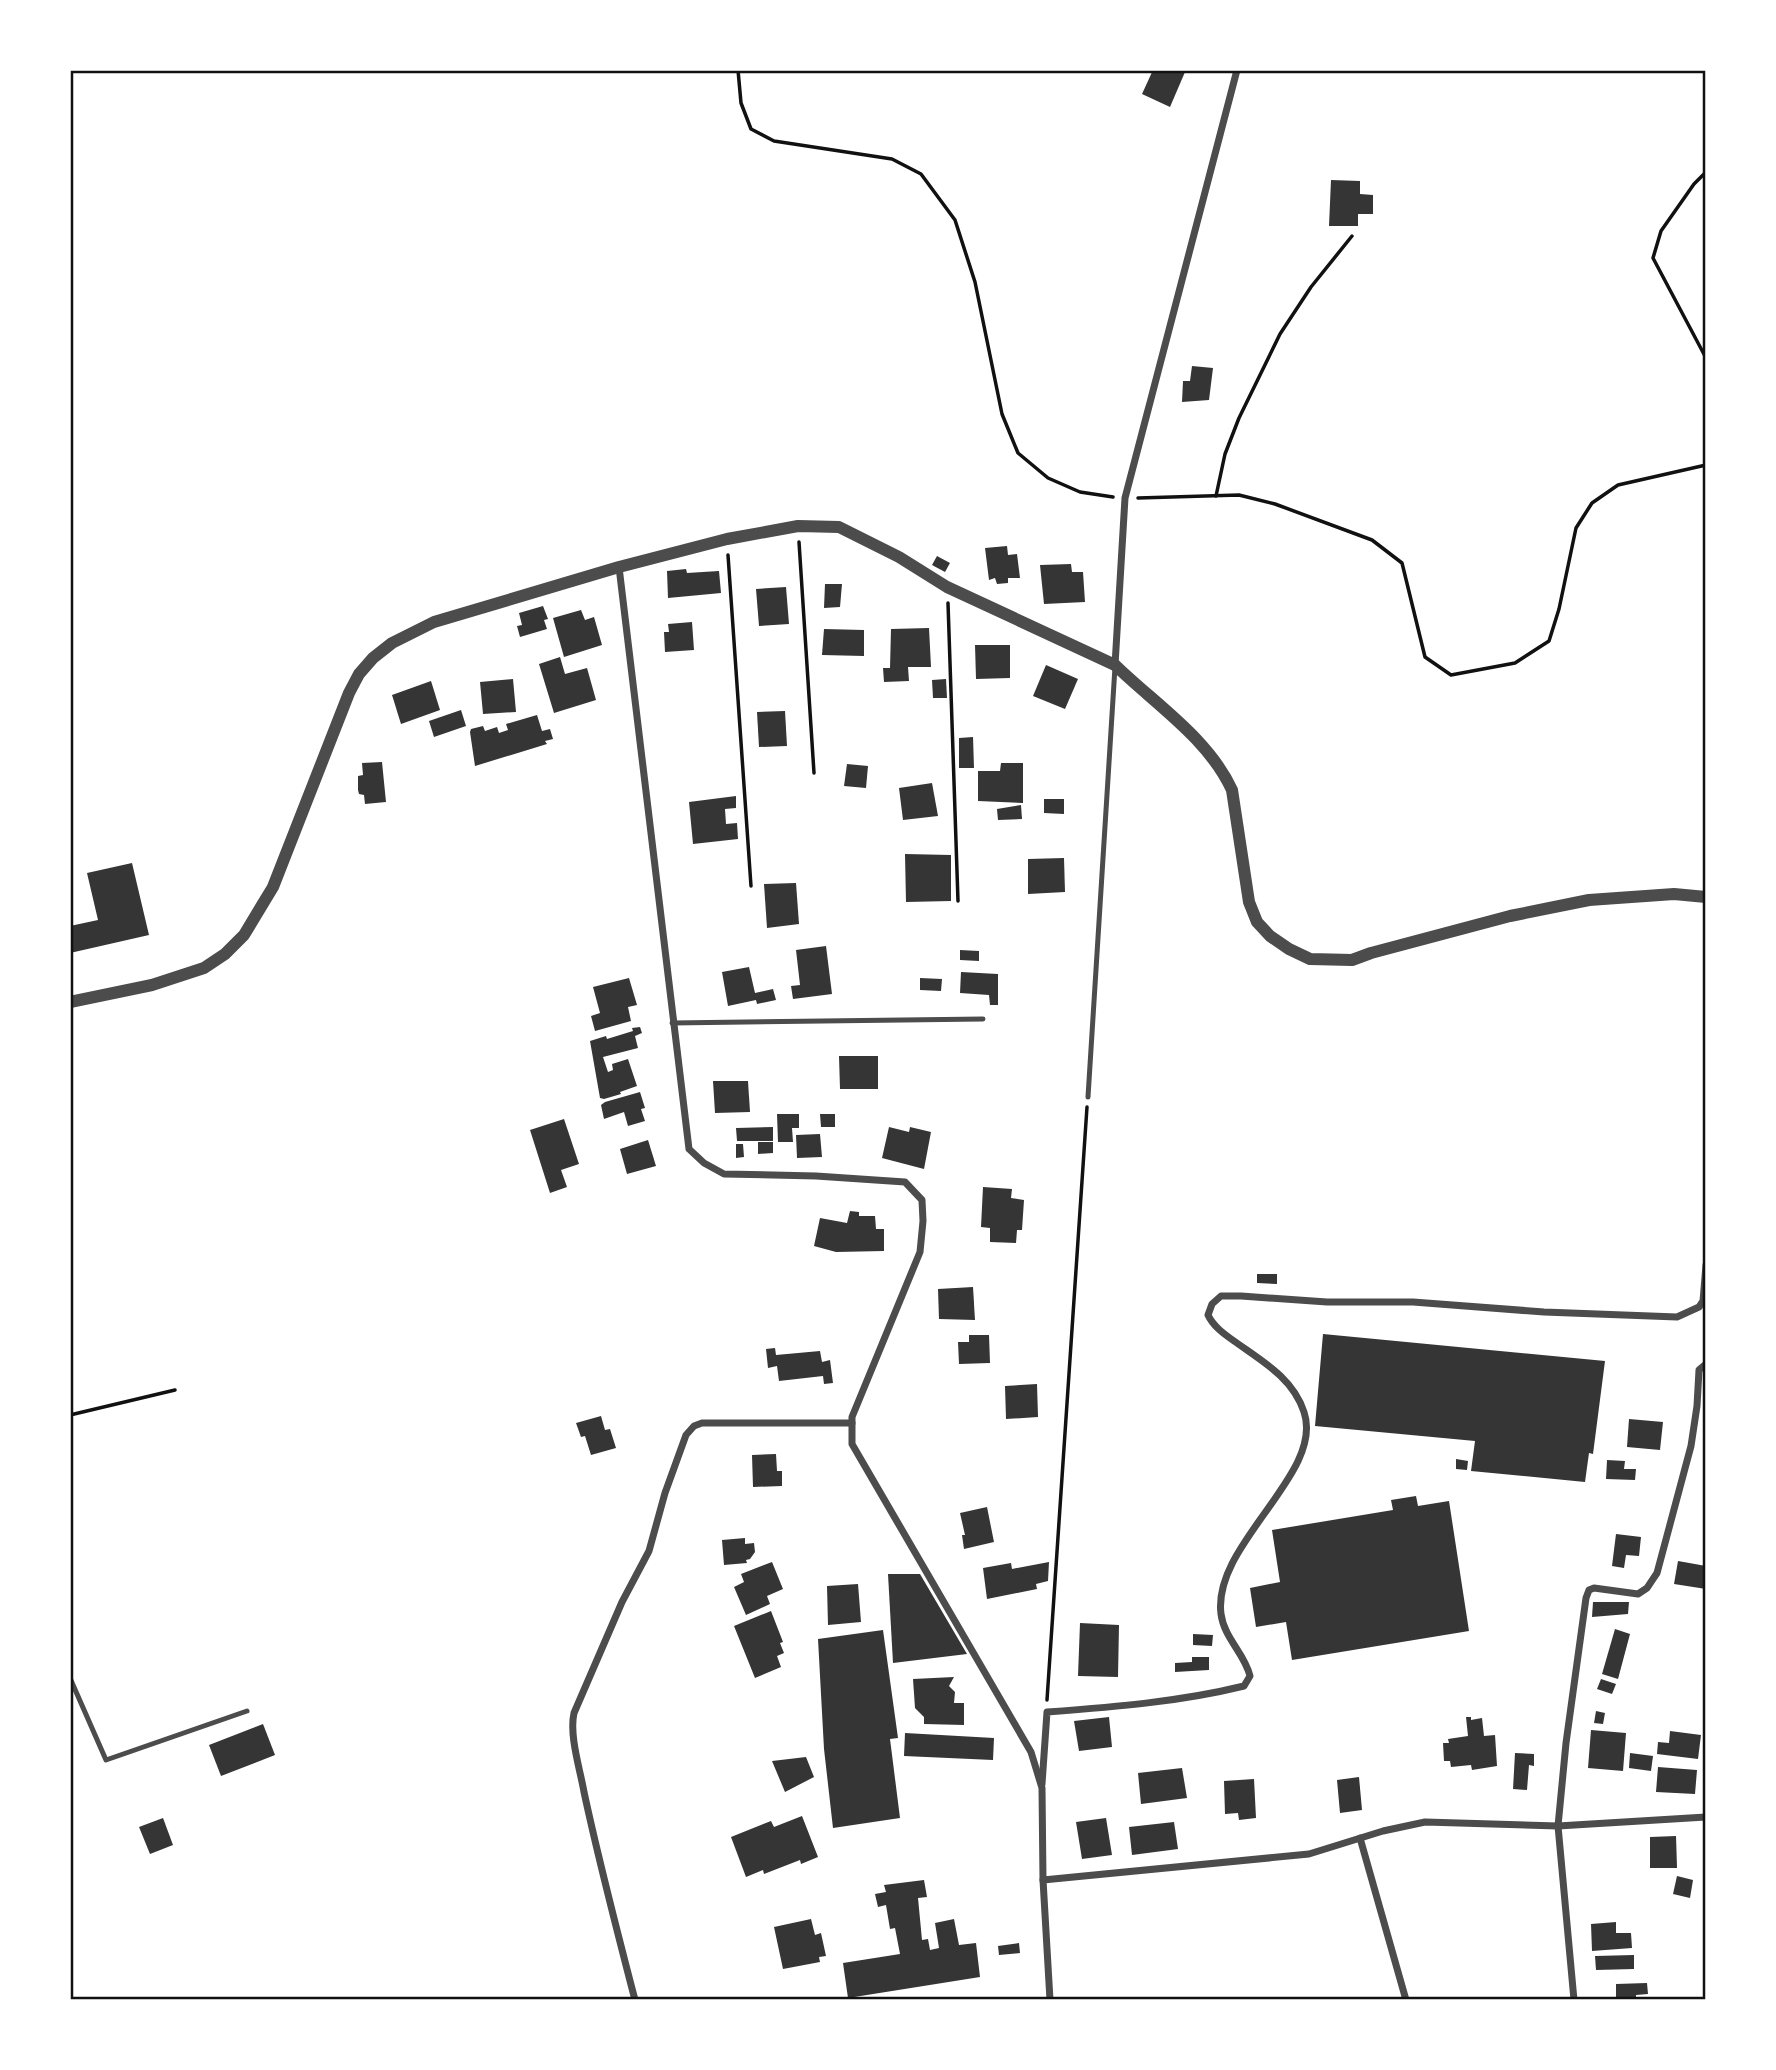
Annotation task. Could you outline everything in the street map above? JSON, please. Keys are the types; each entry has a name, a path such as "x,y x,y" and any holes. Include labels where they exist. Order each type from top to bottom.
{"street":[{"path":"1115,665 1125,498 1237,70"},
{"path":"70,1002 152,985 204,968 225,954 244,936 273,887 349,693 359,674 392,643 434,622 619,567 727,538 798,526 839,527 900,556 947,587 1115,665 1163,707 1215,761 1226,777 1232,790 1248,902 1257,922 1270,936 1310,959 1352,960 1510,916 1589,900 1674,894 1706,897"},
{"path":"619,567 689,1149 704,1163 724,1174 905,1182 922,1200 920,1252 852,1417 852,1444 1031,1752 1042,1788"},
{"path":"1050,2000 1043,1880 1042,1788 1047,1712 1143,1705 1244,1686 1250,1676 1249,1669 1227,1635 1221,1614 1222,1592 1234,1559 1284,1485 1307,1437 1305,1415 1297,1396 1281,1375 1223,1333 1211,1321 1208,1315 1212,1304 1221,1296 1241,1296 1327,1302 1413,1302 1544,1312 1677,1317 1699,1307 1703,1301 1706,1265"},
{"path":"1574,2000 1558,1826 1569,1716 1587,1592 1594,1588 1638,1594 1647,1588 1657,1573 1691,1446 1699,1370 1706,1364"},
{"path":"635,2000 601,1870 578,1761 572,1720 574,1713 622,1602 649,1551 669,1482 686,1435 694,1426 702,1423 852,1423"},
{"path":"1043,1880 1309,1854 1425,1822 1558,1826 1706,1817"},
{"path":"1360,1838 1406,2000"}],"lane":[{"path":"1088,1097 1115,665"},
{"path":"673,1023 983,1019"},
{"path":"70,1678 106,1760 247,1711"}],"path":[{"path":"737,70 741,103 751,128 774,141 892,159 921,174 956,220 975,282 1002,414 1018,453 1048,478 1080,492 1125,498 1239,495 1275,504 1372,540 1402,563 1425,657 1451,675 1516,663 1549,641 1559,609 1576,528 1592,503 1618,485 1706,465"},
{"path":"1706,172 1694,184 1661,231 1653,258 1706,358"},
{"path":"1216,496 1225,454 1234,430 1280,334 1311,287 1352,236"},
{"path":"798,526 814,773"},
{"path":"727,538 751,886"},
{"path":"947,587 958,901"},
{"path":"1047,1712 1088,1097"},
{"path":"70,1415 175,1390"}],"building":[{"path":"1153,70 1185,72 1170,107 1142,94"},
{"path":"1331,180 1360,181 1360,194 1373,195 1373,214 1358,214 1358,226 1329,226"},
{"path":"1192,366 1213,368 1209,400 1182,402 1183,381 1190,381"},
{"path":"1007,546 1008,555 1017,554 1020,578 1008,578 1008,583 997,584 995,578 989,580 985,548"},
{"path":"937,556 950,563 945,572 932,565"},
{"path":"1071,564 1072,572 1083,572 1085,602 1044,604 1040,565"},
{"path":"686,569 687,573 719,571 721,593 668,598 667,571"},
{"path":"825,584 842,584 840,607 824,608"},
{"path":"786,587 789,624 759,626 756,589"},
{"path":"543,606 548,619 544,620 547,629 520,637 517,626 522,625 519,613"},
{"path":"581,610 585,620 594,617 602,645 564,657 553,618"},
{"path":"692,622 694,650 665,652 664,632 669,632 668,624"},
{"path":"929,628 931,667 908,667 909,681 884,682 883,668 890,668 891,629"},
{"path":"824,629 864,630 864,656 822,655"},
{"path":"975,645 1010,645 1010,678 976,679"},
{"path":"560,657 565,674 587,668 596,700 554,713 539,664"},
{"path":"1046,665 1078,679 1065,709 1033,696"},
{"path":"513,679 516,712 483,714 480,682"},
{"path":"946,679 947,698 933,698 932,680"},
{"path":"431,681 440,710 401,724 392,695"},
{"path":"461,710 466,726 434,737 429,721"},
{"path":"785,711 787,746 759,747 757,712"},
{"path":"537,715 542,731 550,729 553,739 545,741 547,744 475,766 471,729 483,726 485,731 497,727 499,733 508,730 506,724"},
{"path":"973,737 974,768 959,768 959,738"},
{"path":"382,762 386,802 365,804 364,795 359,794 358,790 358,776 363,775 362,763"},
{"path":"1001,763 1023,763 1023,803 978,801 978,771 1000,771"},
{"path":"847,764 868,766 866,788 844,786"},
{"path":"932,783 938,816 903,820 899,788"},
{"path":"736,796 736,808 725,809 726,824 737,823 738,839 693,844 689,802"},
{"path":"1044,799 1064,799 1064,814 1044,813"},
{"path":"1021,805 1022,819 998,820 997,809"},
{"path":"905,854 951,855 951,901 906,902"},
{"path":"1064,858 1065,892 1028,894 1028,859"},
{"path":"132,863 149,935 70,953 70,926 98,920 87,873"},
{"path":"796,883 799,924 767,928 764,884"},
{"path":"826,946 832,994 793,999 791,986 800,985 796,950"},
{"path":"960,950 979,951 979,961 960,960"},
{"path":"749,967 755,993 773,989 776,1000 757,1004 756,1000 728,1006 722,972"},
{"path":"961,972 998,974 998,1005 990,1005 989,995 960,993"},
{"path":"629,978 637,1005 628,1007 631,1021 595,1031 591,1016 600,1013 593,987"},
{"path":"920,978 942,979 941,991 920,990"},
{"path":"640,1027 642,1033 635,1036 638,1048 603,1057 608,1072 613,1070 612,1064 628,1059 637,1086 620,1092 621,1094 600,1098 590,1041 606,1036 607,1039"},
{"path":"839,1056 878,1056 878,1089 840,1089"},
{"path":"713,1081 748,1081 750,1112 715,1113"},
{"path":"640,1092 645,1108 641,1109 645,1121 628,1126 624,1112 604,1119 601,1105 605,1102"},
{"path":"777,1114 799,1114 799,1128 792,1128 793,1142 778,1142"},
{"path":"820,1114 835,1114 835,1127 821,1127"},
{"path":"564,1119 579,1164 561,1170 567,1187 550,1193 530,1130"},
{"path":"773,1127 773,1141 737,1141 736,1128"},
{"path":"889,1127 909,1132 910,1127 931,1132 924,1169 882,1158"},
{"path":"820,1134 822,1157 797,1158 796,1135"},
{"path":"648,1140 656,1166 627,1174 620,1149"},
{"path":"758,1142 773,1142 773,1153 758,1154"},
{"path":"736,1144 743,1144 744,1157 736,1158"},
{"path":"983,1187 1012,1189 1011,1198 1024,1200 1022,1230 1017,1230 1016,1243 990,1242 990,1228 981,1227"},
{"path":"850,1211 859,1212 859,1216 875,1216 876,1229 884,1229 884,1251 836,1252 814,1246 820,1218 847,1223"},
{"path":"1257,1274 1277,1274 1277,1284 1257,1283"},
{"path":"973,1287 975,1320 939,1319 938,1289"},
{"path":"1323,1334 1605,1361 1593,1454 1589,1453 1585,1482 1471,1471 1475,1441 1315,1426"},
{"path":"969,1335 989,1335 990,1363 959,1364 958,1342 969,1342"},
{"path":"775,1348 776,1355 820,1351 822,1362 830,1360 833,1383 824,1384 823,1376 779,1381 777,1366 768,1368 766,1349"},
{"path":"1037,1384 1038,1417 1006,1419 1005,1386"},
{"path":"601,1416 605,1430 610,1429 616,1448 591,1455 585,1436 581,1437 576,1423"},
{"path":"1629,1419 1663,1422 1660,1450 1627,1447"},
{"path":"776,1454 777,1471 782,1471 782,1486 753,1487 752,1455"},
{"path":"1456,1459 1468,1461 1467,1470 1456,1469"},
{"path":"1607,1460 1625,1461 1624,1469 1636,1469 1635,1480 1606,1479"},
{"path":"1416,1496 1418,1506 1449,1501 1469,1631 1292,1660 1286,1622 1256,1627 1250,1588 1280,1582 1272,1530 1393,1510 1391,1500"},
{"path":"987,1507 994,1542 964,1549 962,1535 965,1535 960,1513"},
{"path":"1616,1534 1641,1537 1639,1556 1626,1555 1624,1568 1612,1566"},
{"path":"745,1538 745,1544 754,1543 755,1552 746,1560 747,1563 724,1565 722,1540"},
{"path":"1678,1561 1706,1566 1706,1589 1674,1584"},
{"path":"772,1562 783,1589 767,1596 770,1604 746,1615 734,1587 744,1582 741,1574"},
{"path":"1049,1562 1048,1581 1036,1584 1037,1589 987,1599 983,1568 1011,1563 1012,1569"},
{"path":"888,1574 920,1574 967,1654 893,1663"},
{"path":"858,1584 861,1622 828,1625 827,1586"},
{"path":"1593,1602 1629,1602 1628,1614 1592,1617"},
{"path":"771,1611 783,1642 780,1643 784,1653 777,1656 781,1667 755,1678 734,1626"},
{"path":"1080,1623 1119,1625 1118,1677 1078,1676"},
{"path":"1615,1629 1630,1634 1618,1679 1602,1674"},
{"path":"883,1630 898,1738 890,1739 900,1818 833,1828 824,1749 818,1639"},
{"path":"1193,1634 1213,1635 1212,1646 1193,1645"},
{"path":"1192,1657 1209,1657 1209,1670 1175,1672 1175,1663 1192,1662"},
{"path":"954,1677 949,1686 955,1692 954,1703 964,1703 964,1725 924,1724 924,1717 915,1708 913,1679"},
{"path":"1601,1679 1616,1684 1612,1694 1597,1689"},
{"path":"1596,1711 1605,1713 1603,1724 1594,1723"},
{"path":"1109,1717 1112,1747 1079,1751 1074,1721"},
{"path":"1466,1717 1471,1717 1471,1720 1482,1718 1484,1736 1495,1735 1497,1766 1472,1770 1471,1765 1451,1767 1450,1761 1444,1761 1443,1743 1449,1743 1448,1739 1468,1736"},
{"path":"263,1724 275,1755 221,1776 209,1745"},
{"path":"1591,1730 1626,1733 1623,1771 1588,1768"},
{"path":"1670,1731 1701,1735 1698,1759 1657,1754 1658,1742 1669,1743"},
{"path":"905,1733 994,1738 993,1760 904,1756"},
{"path":"1515,1753 1534,1754 1534,1766 1529,1765 1527,1790 1513,1789"},
{"path":"1630,1753 1653,1756 1651,1771 1629,1768"},
{"path":"806,1757 814,1777 785,1792 772,1761"},
{"path":"1658,1767 1697,1770 1695,1794 1656,1792"},
{"path":"1182,1768 1187,1798 1141,1804 1138,1773"},
{"path":"1359,1777 1362,1810 1340,1813 1337,1780"},
{"path":"1254,1779 1256,1818 1239,1820 1238,1813 1225,1814 1224,1781"},
{"path":"802,1816 818,1857 801,1864 800,1860 764,1874 763,1870 746,1877 731,1837 771,1821 774,1827"},
{"path":"163,1818 173,1845 150,1854 139,1827"},
{"path":"1106,1818 1112,1855 1082,1859 1076,1822"},
{"path":"1174,1822 1178,1849 1132,1855 1129,1827"},
{"path":"1676,1836 1677,1868 1650,1868 1650,1837"},
{"path":"1677,1876 1693,1880 1690,1898 1673,1894"},
{"path":"924,1880 927,1897 918,1898 922,1940 928,1939 930,1950 939,1948 935,1923 954,1919 959,1945 976,1943 980,1977 848,1998 843,1963 900,1954 895,1928 890,1929 886,1905 878,1907 875,1894 886,1892 884,1885"},
{"path":"811,1919 815,1935 821,1933 826,1956 819,1957 820,1962 783,1969 774,1927"},
{"path":"1616,1922 1616,1933 1631,1933 1632,1948 1592,1951 1591,1924"},
{"path":"1019,1943 1020,1953 999,1955 998,1946"},
{"path":"1634,1955 1634,1969 1596,1970 1595,1956"},
{"path":"1647,1983 1648,1994 1636,1995 1636,2000 1616,2000 1616,1984"}]}
